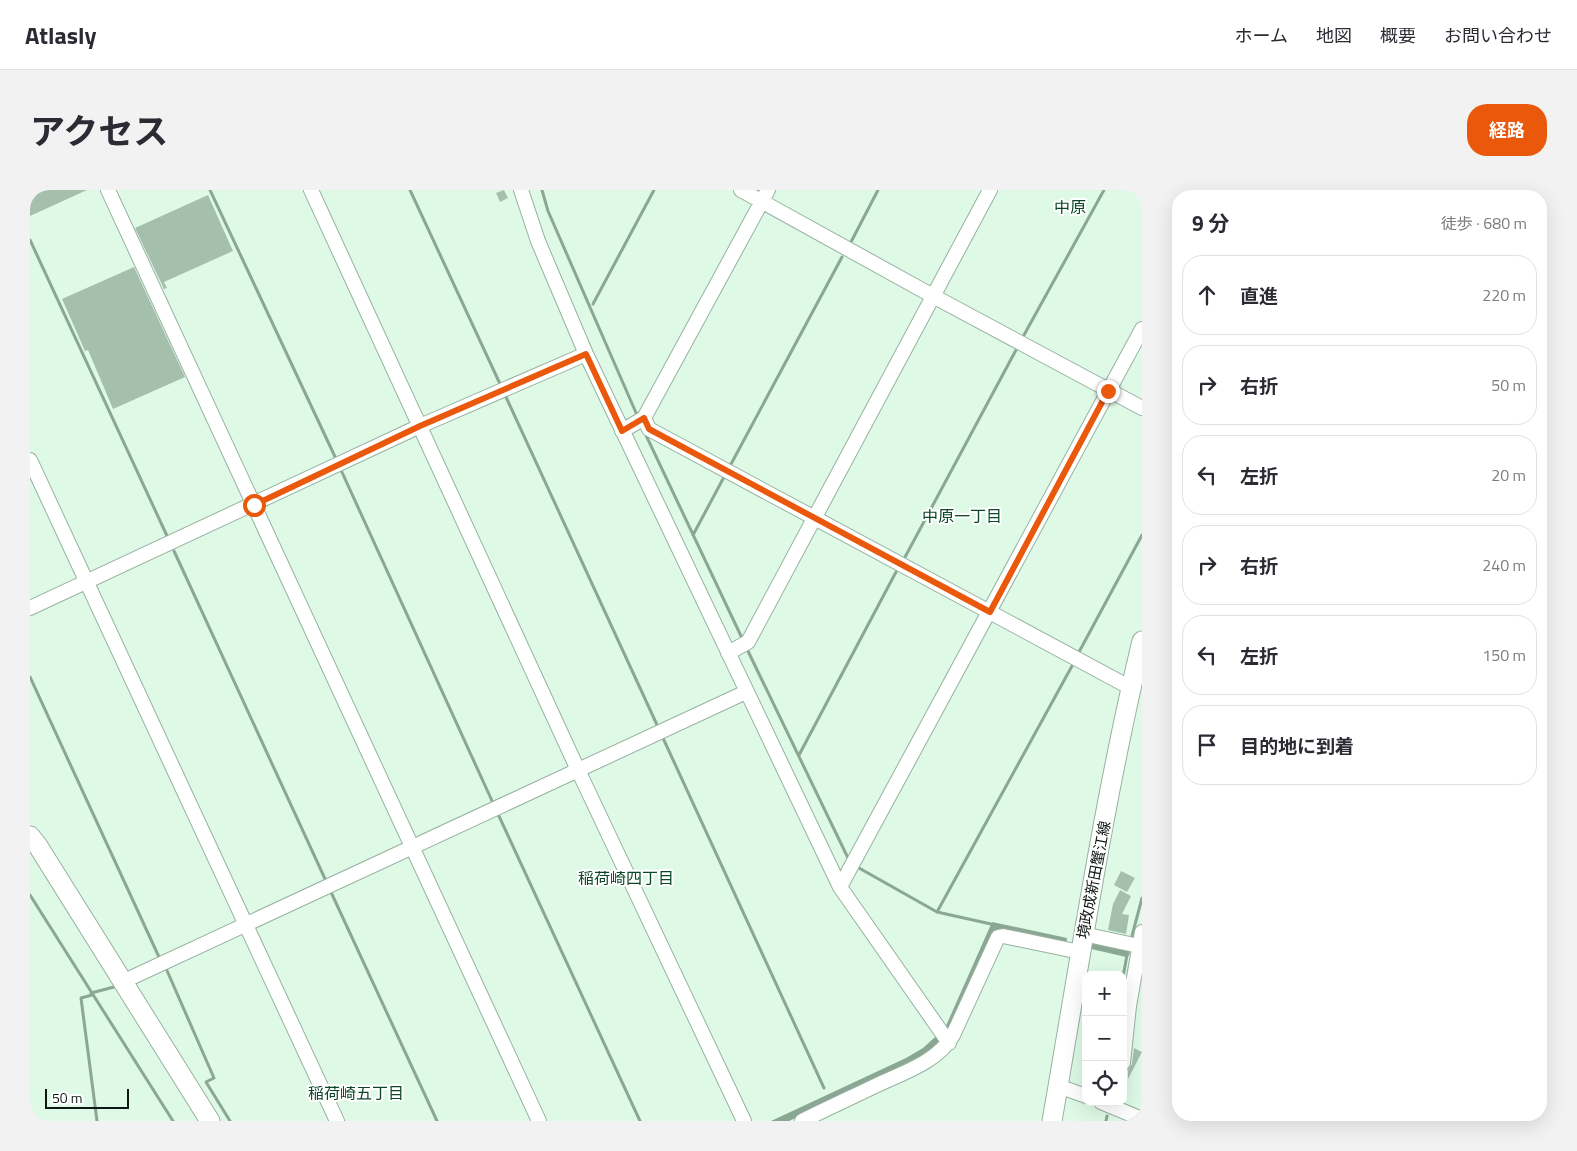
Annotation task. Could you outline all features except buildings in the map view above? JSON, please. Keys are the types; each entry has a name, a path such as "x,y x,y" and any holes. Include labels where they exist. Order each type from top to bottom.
{"main road":[{"name":"境政成新田蟹江線","path":"1052,1121 1082,943 1130,688 1142,641"},
{"path":"30,836 210,1121"}],"street":[{"path":"108,190 539,1121"},
{"path":"311,190 578,770 744,1121"},
{"path":"521,190 538,241 586,354 840,887 945,1038"},
{"path":"741,190 765,196 933,296 1142,408"},
{"path":"728,653 748,642 990,190"},
{"path":"622,431 644,418 765,196"},
{"path":"840,887 1142,329"},
{"path":"30,608 420,426 586,354"},
{"path":"644,418 649,429 1130,688"},
{"path":"30,460 337,1121"},
{"path":"122,982 746,692"},
{"path":"802,1121 927,1061 945,1038 998,936 1082,943 1140,939 1129,1006 1123,1061"},
{"path":"1058,1086 1082,1095"},
{"path":"1119,1106 1142,1119"}],"shaded area":[{"path":"992,922 1067,938 1066,945 996,930 949,1035 939,1046 908,1065 789,1121 771,1121 906,1058 923,1048 945,1028"},
{"path":"1088,943 1128,950 1130,953 1126,957 1087,948"}],"waterway":[{"path":"210,190 337,461"},
{"path":"410,190 501,386"},
{"path":"542,190 548,211 637,415"},
{"path":"593,304 654,190"},
{"path":"851,242 878,190"},
{"path":"1024,335 1104,190"},
{"path":"30,240 168,538"},
{"path":"730,466 842,257"},
{"path":"904,559 1016,350"},
{"path":"506,397 658,727"},
{"path":"644,431 741,636"},
{"path":"341,470 493,803"},
{"path":"693,535 724,477"},
{"path":"1079,652 1142,535"},
{"path":"174,551 326,881"},
{"path":"799,755 896,572"},
{"path":"747,649 848,858"},
{"path":"937,912 1072,666"},
{"path":"30,677 159,957"},
{"path":"663,738 824,1088"},
{"path":"498,814 640,1121"},
{"path":"859,868 937,912 991,924"},
{"path":"330,890 437,1121"},
{"path":"30,895 173,1121"},
{"path":"1132,936 1142,898"},
{"path":"1124,971 1127,955"},
{"path":"165,966 214,1078 206,1082 230,1121"},
{"path":"91,993 114,987"},
{"path":"92,995 81,998 97,1121"},
{"path":"1106,1121 1107,1116"}],"district":[{"name":"中原","path":"1070,207"},
{"name":"中原一丁目","path":"962,516"},
{"name":"稲荷崎四丁目","path":"626,878"},
{"name":"稲荷崎五丁目","path":"356,1093"}],"route":[{"path":"254,505 420,426 586,354 622,431 644,418 649,429 990,612 1108,391"}]}
